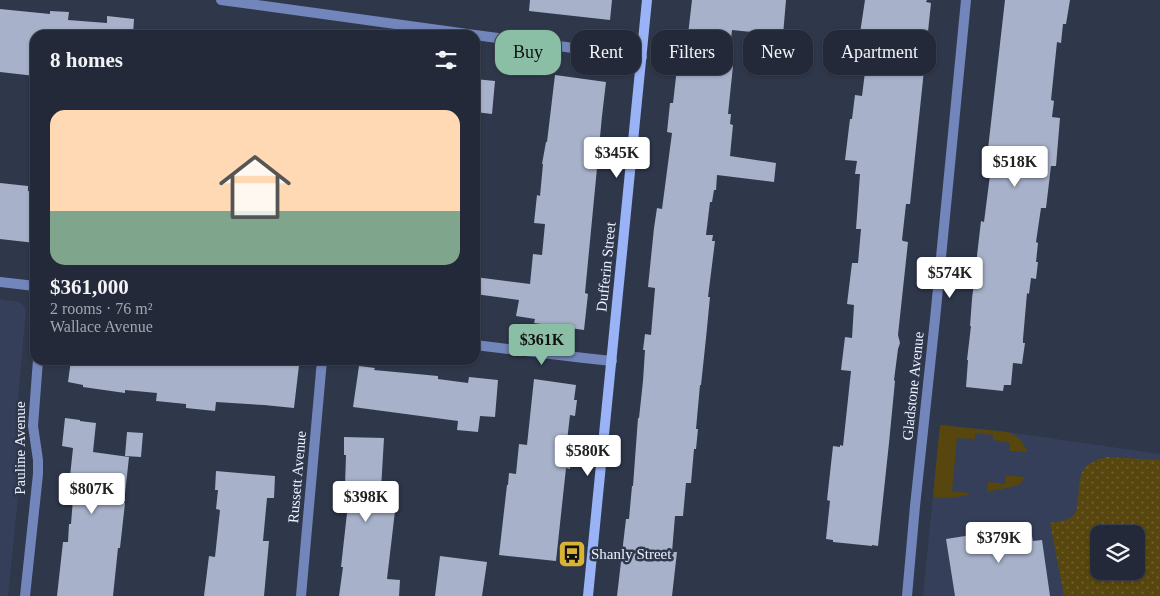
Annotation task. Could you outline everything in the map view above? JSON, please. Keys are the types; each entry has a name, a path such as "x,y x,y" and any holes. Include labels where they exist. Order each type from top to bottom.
{"main road":[{"name":"Dufferin Street","path":"588,596 647,0"}],"street":[{"path":"221,0 439,30"},
{"name":"Gladstone Avenue","path":"907,596 966,0"},
{"path":"480,36 642,57"},
{"path":"0,282 30,285"},
{"path":"480,345 612,361"},
{"name":"Pauline Avenue","path":"25,596 38,474 33,426 38,365"},
{"name":"Russett Avenue","path":"301,596 322,365"}],"shaded area":[{"path":"0,299 20,302 26,309 16,424 22,459 8,596 0,596"},
{"path":"940,425 1008,432 1160,454 1160,596 923,596"},
{"path":"940,425 1008,432 1019,438 1027,452 1009,451 1010,443 993,440 993,435 975,433 975,439 957,438 952,491 969,493 969,495 948,498 933,497"},
{"path":"1107,457 1160,460 1160,596 1064,595 1050,523 1073,516 1077,507 1080,477 1082,472 1091,463"},
{"path":"1006,475 1025,477 1020,484 987,492 988,482 1005,484"}],"building":[{"path":"530,0 612,0 610,20 529,11"},
{"path":"692,0 786,0 783,30 689,30"},
{"path":"865,0 927,0 926,2 931,3 928,30 860,30"},
{"path":"1005,0 1070,0 1066,24 1063,24 1061,43 1057,42 1051,100 1054,101 1052,117 1060,118 1056,166 1051,166 1046,208 1041,208 1036,242 1038,243 1036,262 1038,262 1036,279 1031,278 1029,294 1027,293 1023,339 1023,343 1025,343 1022,364 1013,363 1011,385 1004,385 1003,391 966,387 972,299 981,221 984,222 990,175 985,175"},
{"path":"0,9 50,14 50,11 69,12 68,20 107,23 107,16 134,19 133,30 30,30 30,75 0,72"},
{"path":"555,75 606,82 585,293 588,294 584,330 534,323 535,319 516,316 519,300 480,295 480,278 530,284 533,254 542,255 545,224 534,223 537,195 540,196 542,164"},
{"path":"676,75 732,75 728,114 731,114 730,124 733,125 730,156 776,163 774,182 717,175 716,190 714,190 712,202 710,202 706,235 713,235 712,241 715,241 708,297 710,297 700,385 696,449 694,449 691,483 686,483 683,516 675,516 672,552 677,552 672,596 617,596 626,519 629,519 633,486 643,381 645,334 651,335 655,288 648,287 654,228 657,208 662,209 672,133 667,132 670,103 673,103"},
{"path":"865,75 923,75 910,204 906,204 902,240 908,242 898,335 900,343 894,380 878,546 833,542 833,540 826,539 830,501 827,500 833,446 843,446 851,371 841,370 845,337 852,338 854,305 847,304 852,263 858,263 861,229 856,229 860,174 855,174 857,161 845,160 855,95 862,96"},
{"path":"480,80 495,81 492,114 480,113"},
{"path":"0,183 28,186 28,191 30,191 30,242 0,239"},
{"path":"70,365 299,365 294,408 216,402 215,411 186,408 186,404 156,401 157,393 125,390 125,393 83,387 83,385 68,382"},
{"path":"359,366 375,368 374,370 438,376 438,379 468,383 469,377 498,380 495,417 480,416 478,432 457,430 458,421 353,407"},
{"path":"534,379 576,385 574,400 577,400 575,416 570,415 566,450 572,450 570,469 566,468 556,561 499,555 509,473 516,474 519,444 527,445"},
{"path":"65,418 96,423 93,452 129,457 113,596 57,596 63,542 68,542 69,524 71,524 74,486 69,486 73,448 62,446"},
{"path":"127,432 143,433 141,457 125,456"},
{"path":"344,437 384,438 382,504 384,504 384,510 395,511 387,579 400,580 399,596 339,596 348,504 346,504 347,486 345,486 346,455 344,455"},
{"path":"216,471 275,476 274,498 267,498 263,541 269,541 264,596 204,596 209,556 215,557 220,510 216,509 218,490 215,490"},
{"path":"1030,526 1033,541 1042,540 1050,596 955,596 946,539"},
{"path":"440,556 487,562 482,596 435,596"}],"place":[{"name":"Shanly Street","path":"572,554"}]}
